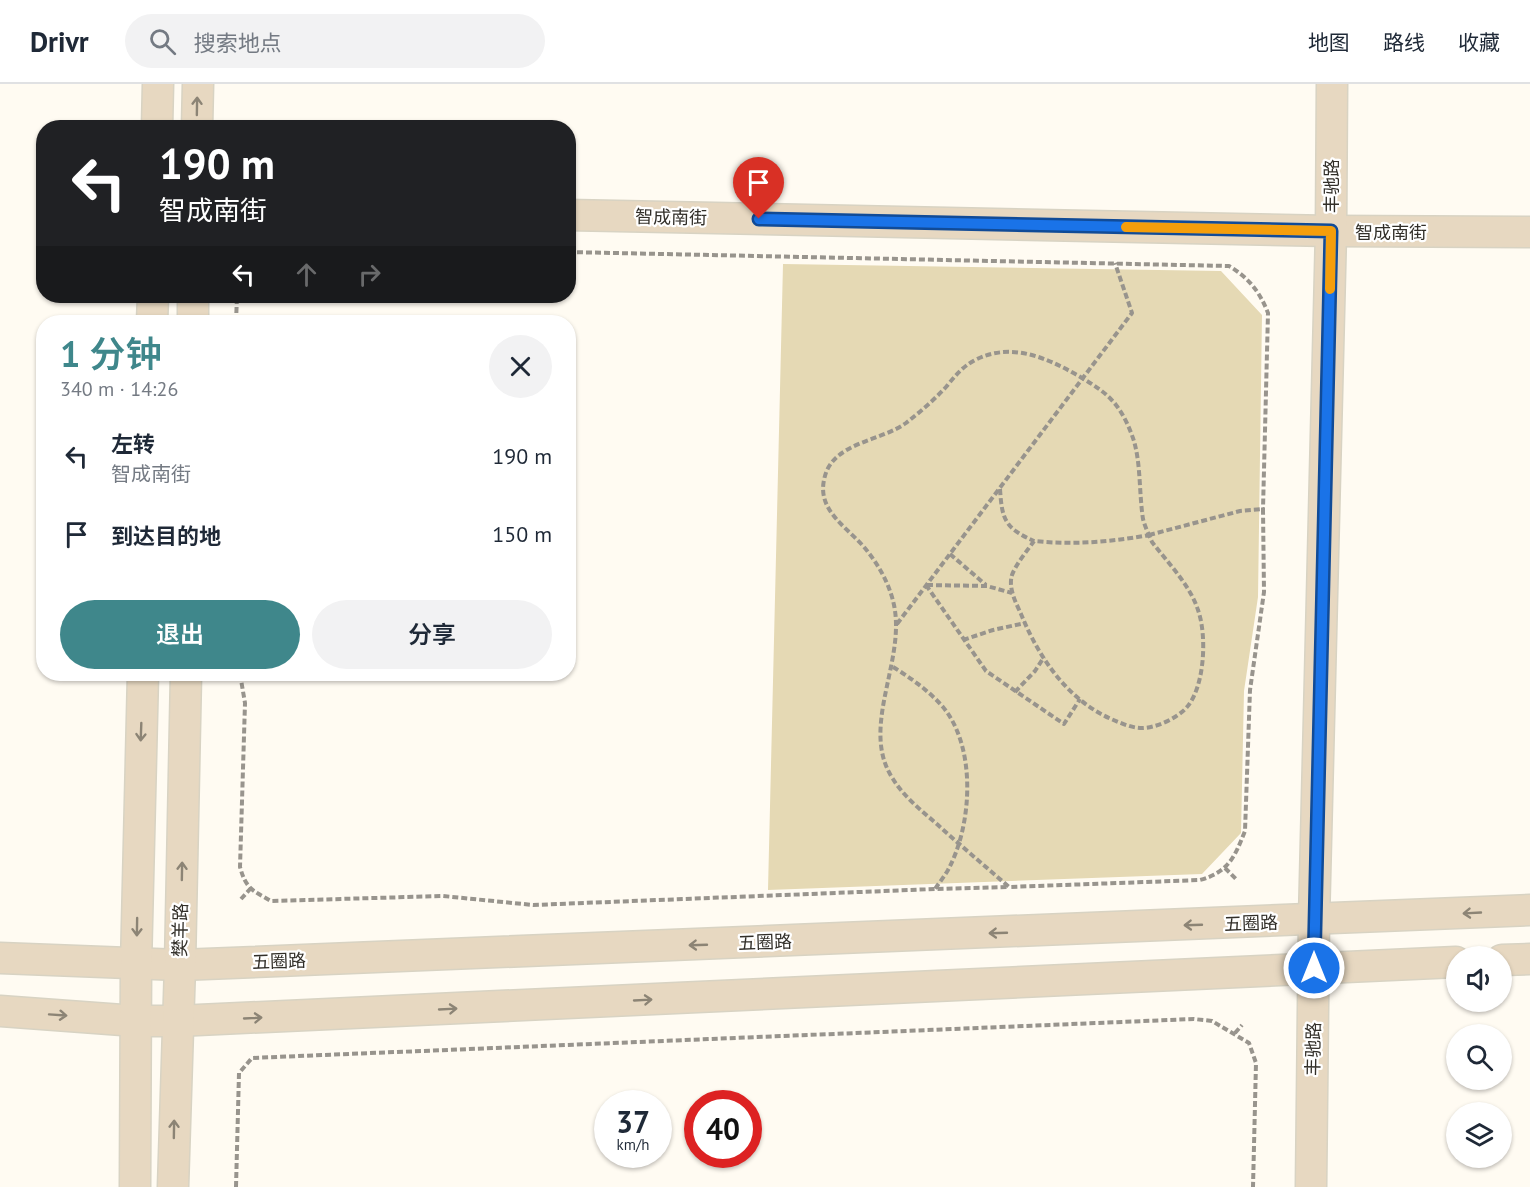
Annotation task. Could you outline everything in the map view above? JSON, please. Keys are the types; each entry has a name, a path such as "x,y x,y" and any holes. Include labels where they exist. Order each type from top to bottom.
{"main road":[{"path":"157,120 158,84"},
{"path":"197,120 198,84"},
{"name":"丰驰路","path":"1311,1187 1314,920 1331,231 1332,84"},
{"name":"智成南街","path":"576,215 1331,231 1530,232"},
{"path":"135,1187 136,965 143,681"},
{"name":"樊羊路","path":"173,1187 186,681"},
{"name":"五圈路","path":"0,958 180,965 1530,910"},
{"path":"1512,960 1530,959"},
{"path":"0,1011 136,1021 177,1021 1446,962"}],"path":[{"path":"241,681 246,703 240,867 244,882 271,901 443,896 533,905 1200,880 1214,876 1226,868 1237,851 1245,831 1250,690 1264,592 1263,509 1268,312 1262,297 1240,273 1229,266 576,252"},
{"path":"896,625 1132,313 1114,263"},
{"path":"1009,887 907,797 892,779 885,762 880,726 883,701 892,667 896,625 891,592 869,553 854,535 836,520 828,508 824,497 823,482 826,472 833,460 842,452 896,430 920,412 959,370 994,353 1014,351 1035,355 1052,361 1105,392 1118,406 1133,439 1138,463 1144,522 1149,535 1186,586 1198,610 1203,646 1202,665 1196,690 1187,707 1174,717 1160,723 1142,728 1125,725 1102,715 1063,684 1032,640 1012,593 1011,576 1034,540"},
{"path":"1000,488 1002,513 1007,524 1017,533 1034,540 1056,543 1116,541 1149,535 1240,511 1263,509"},
{"path":"950,554 987,586"},
{"path":"926,585 986,671 1064,724 1080,699"},
{"path":"926,585 987,586 1012,593"},
{"path":"963,640 1025,623"},
{"path":"1015,692 1035,671 1044,657"},
{"path":"892,667 926,690 944,709 955,726 967,770 968,796 958,843 948,870 934,890"},
{"path":"1226,868 1236,879"},
{"path":"241,899 251,888"},
{"path":"236,1187 239,1073 252,1058 1194,1019 1212,1021 1249,1043 1256,1063 1253,1187"},
{"path":"1235,1033 1242,1025"}],"shaded area":[{"path":"783,264 1221,271 1262,315 1258,597 1244,691 1241,833 1202,874 768,890"}],"slow traffic":[{"path":"1126,227 1331,231 1330,289"}],"route":[{"path":"759,219 1331,231 1314,968"}]}
